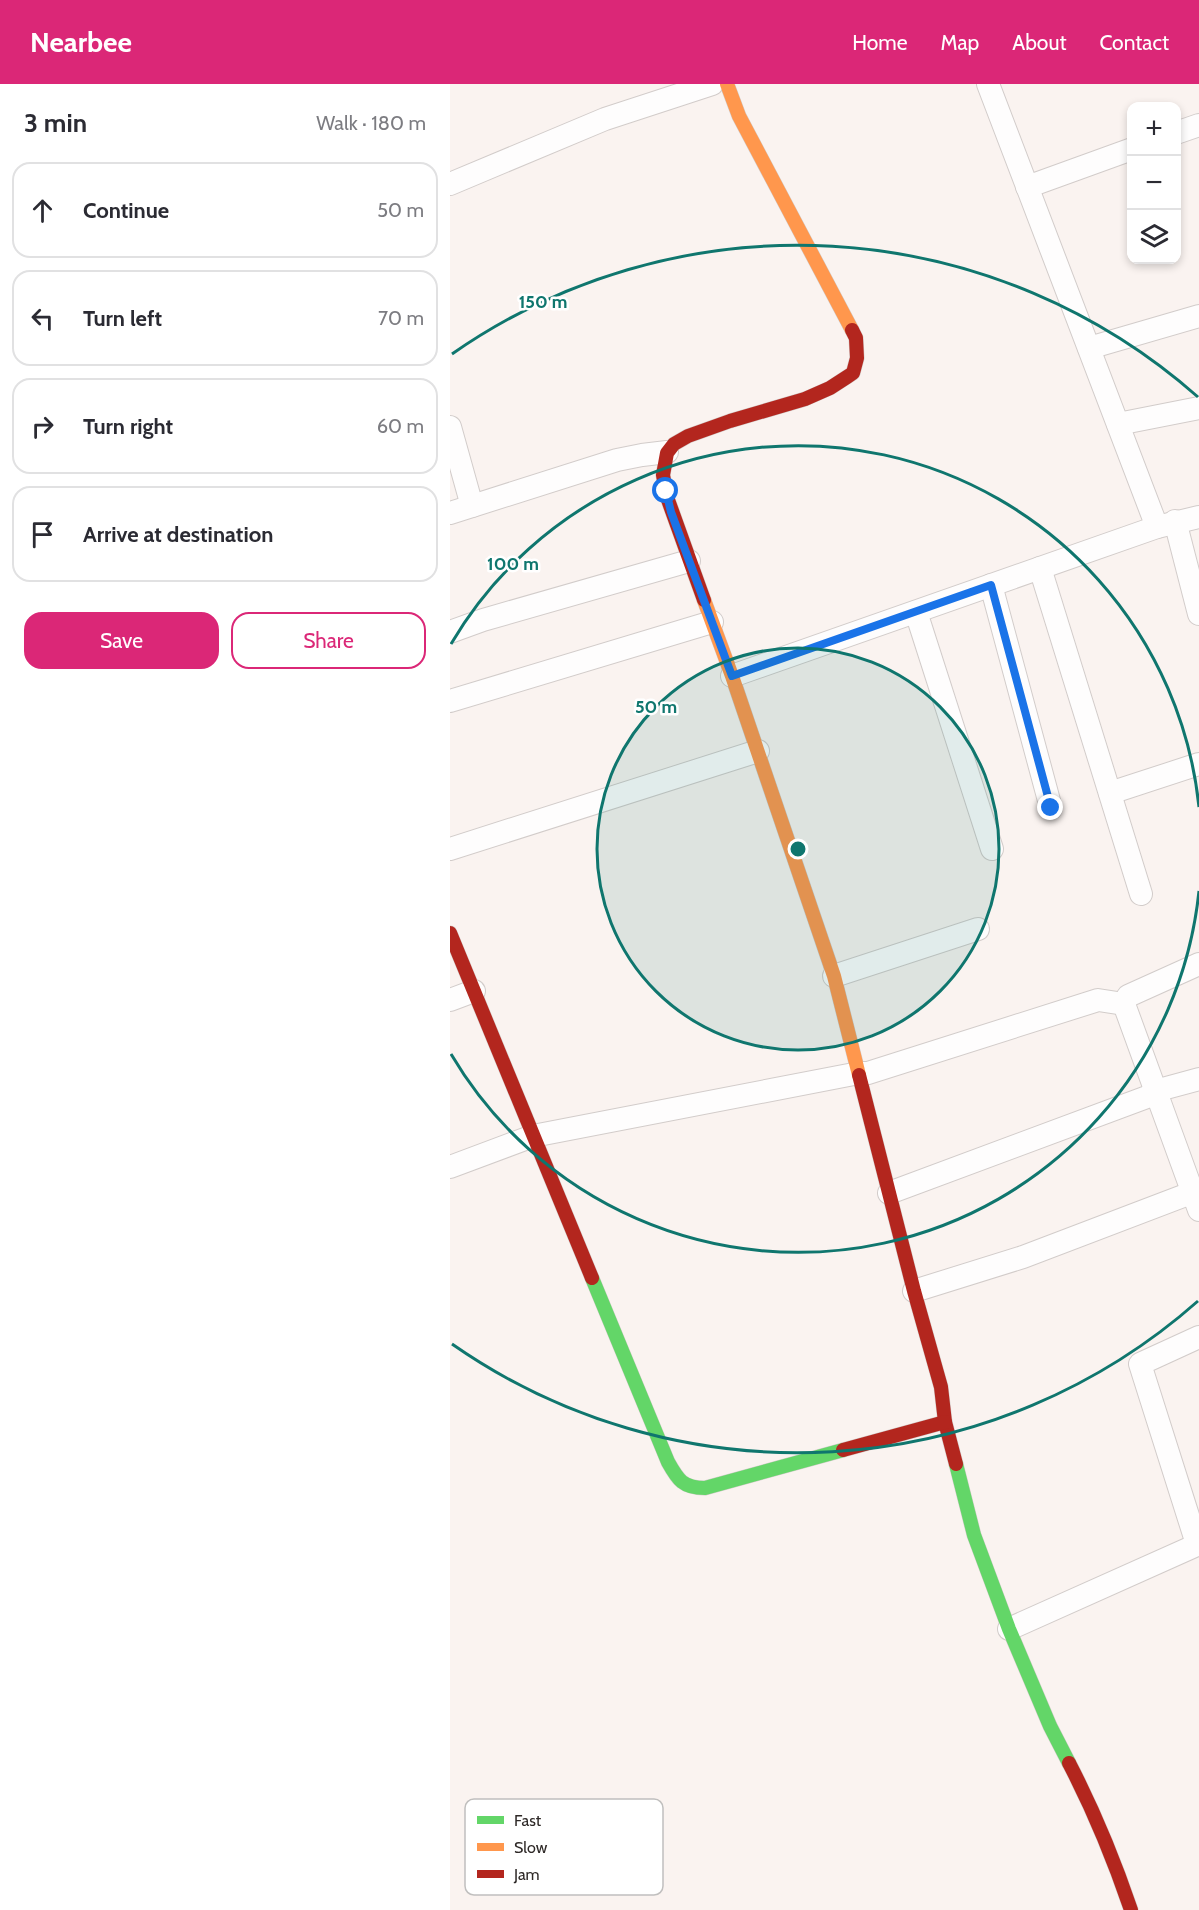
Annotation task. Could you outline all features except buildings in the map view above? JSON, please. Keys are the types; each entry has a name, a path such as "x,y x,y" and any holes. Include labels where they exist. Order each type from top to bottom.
{"street":[{"path":"450,184 605,119 712,84"},
{"path":"727,84 739,117 856,338 857,358 853,373 833,387 804,399 695,432 676,442 667,452 664,473 666,491 758,751 834,976 914,1291 941,1387 945,1422 974,1535 1009,1629 1050,1726 1084,1792 1118,1872 1131,1910"},
{"path":"988,84 1118,424 1166,524 1199,614"},
{"path":"1181,131 1199,125"},
{"path":"1027,187 1127,150"},
{"path":"1089,348 1199,316"},
{"path":"1118,424 1199,408"},
{"path":"450,427 472,506"},
{"path":"450,513 617,460 667,452"},
{"path":"732,676 1166,524 1199,517"},
{"path":"450,633 483,620 689,561"},
{"path":"1040,568 1141,894"},
{"path":"991,585 1051,808"},
{"path":"916,612 992,849"},
{"path":"450,701 712,622"},
{"path":"450,849 758,751"},
{"path":"1110,793 1199,764"},
{"path":"834,976 978,929"},
{"path":"450,933 668,1462 679,1480 691,1488 705,1488 945,1422"},
{"path":"914,1291 1197,1198 1124,1004 1128,996 1199,964"},
{"path":"450,1000 474,991"},
{"path":"450,1167 533,1136 868,1073 1098,1000 1124,1004"},
{"path":"889,1193 1147,1097 1155,1091 1199,1079"},
{"path":"1009,1629 1198,1544 1140,1364 1199,1337"}],"traffic: fast":[{"path":"592,1278 668,1462 675,1474 686,1485 705,1488 843,1450"},
{"path":"956,1464 974,1535 1009,1629 1050,1726 1069,1763"}],"traffic: slow":[{"path":"727,84 739,116 852,330"},
{"path":"704,600 834,976 859,1075"}],"traffic: jam":[{"path":"704,600 667,497 663,475 667,453 674,444 688,436 805,399 830,388 847,377 853,373 857,358 856,338 852,330"},
{"path":"450,933 592,1278"},
{"path":"859,1075 941,1387 945,1422 956,1464"},
{"path":"843,1450 945,1422"},
{"path":"1069,1763 1103,1836 1131,1910"}],"route":[{"path":"666,491 671,512 732,676 991,585 1051,808"}]}
